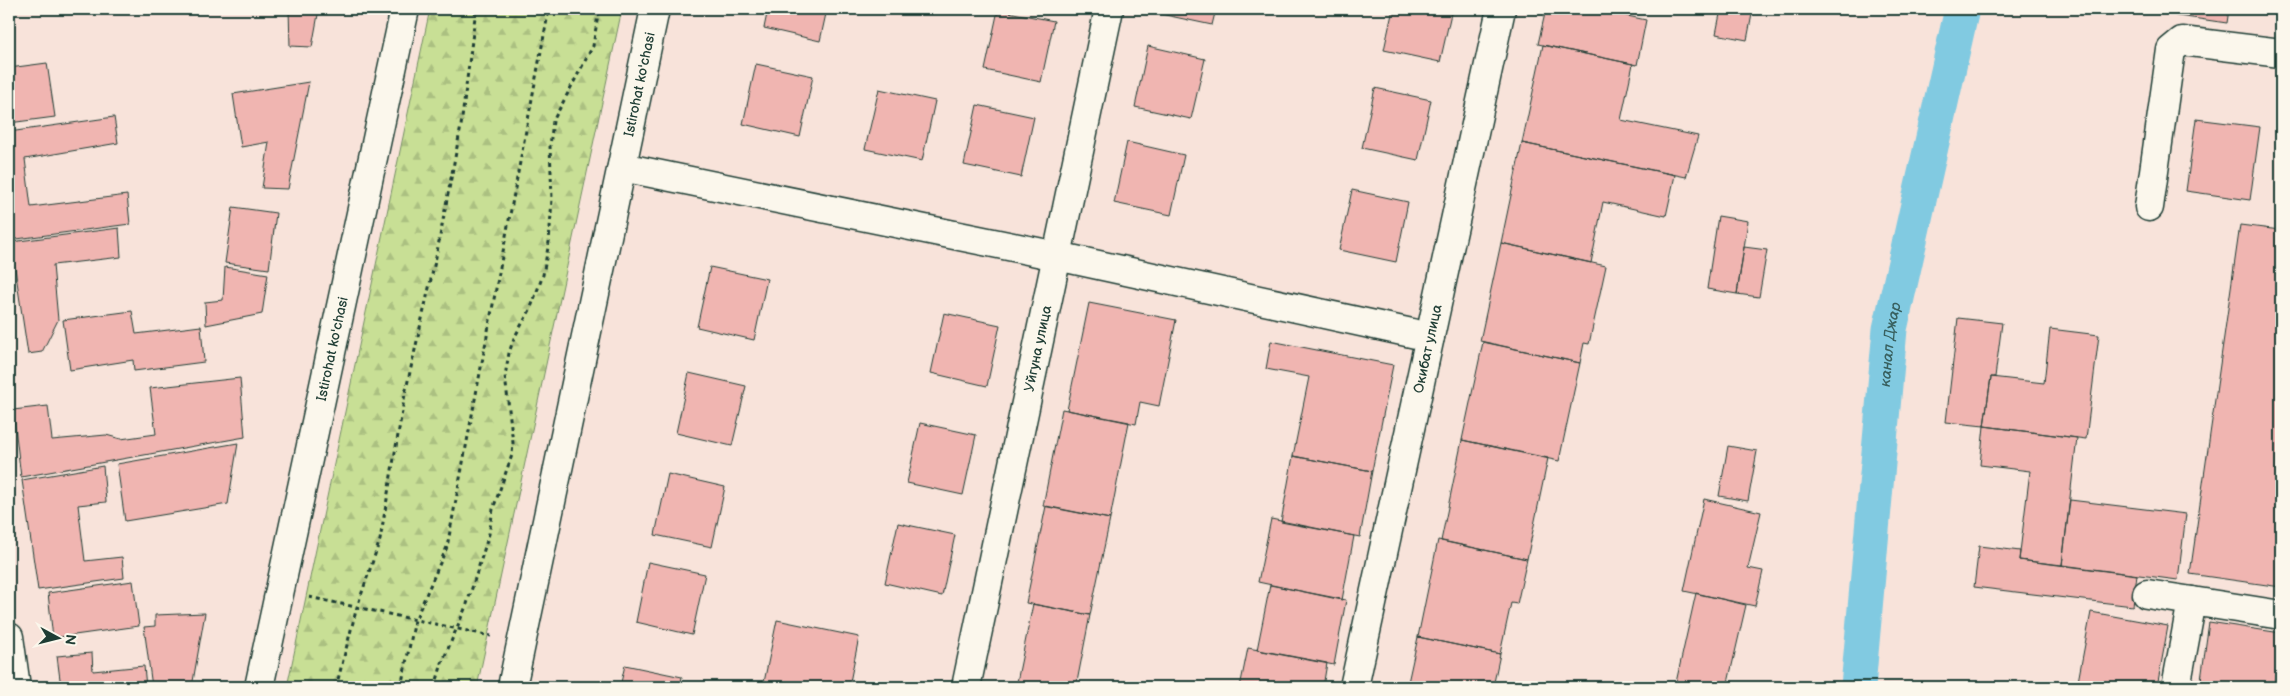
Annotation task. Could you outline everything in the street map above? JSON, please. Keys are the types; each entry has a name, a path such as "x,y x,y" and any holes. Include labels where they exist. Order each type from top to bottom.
{"street":[{"name":"Istirohat ko'chasi","path":"259,687 405,9"},
{"name":"Istirohat ko'chasi","path":"512,687 656,9"},
{"name":"Уйгуна улица","path":"966,687 1109,9"},
{"name":"Окибат улица","path":"1354,687 1500,9"},
{"path":"2149,207 2171,50 2182,41 2281,53"},
{"path":"622,167 1057,256 1430,336"},
{"path":"2147,594 2281,615"},
{"path":"2176,687 2192,602"},
{"path":"9,637 16,687"}],"path":[{"path":"336,687 357,607 380,540 405,394 436,257 461,126 476,9"},
{"path":"401,687 415,620 447,547 549,9"},
{"path":"435,687 436,679 467,604 489,534 493,509 512,455 513,443 505,376 509,352 536,294 546,259 552,200 550,146 552,121 594,46 599,9"},
{"path":"304,596 492,636"}],"green space":[{"path":"430,9 622,9 477,687 287,687"}],"building":[{"path":"289,9 319,9 312,47 290,46"},
{"path":"768,9 827,9 820,41 764,28"},
{"path":"1156,9 1216,9 1212,25 1156,13"},
{"path":"1393,9 1452,9 1440,62 1384,50"},
{"path":"1546,9 1595,9 1646,20 1637,65 1538,44"},
{"path":"1721,9 1753,9 1747,40 1716,34"},
{"path":"2165,9 2229,9 2227,23 2164,14"},
{"path":"998,10 1054,21 1041,82 985,70"},
{"path":"1543,45 1633,64 1621,120 1698,136 1686,177 1522,143"},
{"path":"1148,46 1205,59 1191,119 1135,107"},
{"path":"47,63 55,117 9,123 9,68"},
{"path":"756,64 813,76 800,137 743,124"},
{"path":"309,82 288,189 262,188 269,142 241,147 233,94"},
{"path":"1375,88 1431,100 1418,160 1362,148"},
{"path":"879,89 935,101 922,161 865,149"},
{"path":"977,105 1034,117 1021,177 964,165"},
{"path":"114,117 118,143 25,159 31,207 127,195 130,224 9,240 9,132"},
{"path":"2196,119 2260,127 2250,200 2186,191"},
{"path":"1127,142 1184,155 1171,215 1114,203"},
{"path":"1522,143 1675,175 1666,216 1603,202 1591,263 1501,243"},
{"path":"1352,190 1408,202 1396,262 1339,250"},
{"path":"233,207 276,213 269,269 225,263"},
{"path":"1718,216 1748,221 1737,294 1707,289"},
{"path":"2281,220 2281,587 2190,574 2240,225 2280,230"},
{"path":"119,228 121,257 53,265 58,320 42,352 28,354 11,242"},
{"path":"1501,243 1606,266 1589,344 1584,343 1580,363 1480,341"},
{"path":"1744,247 1767,250 1759,297 1737,294"},
{"path":"225,267 268,274 262,314 206,325 205,302 223,300"},
{"path":"710,267 767,279 754,340 697,327"},
{"path":"1089,303 1176,320 1159,406 1140,402 1136,424 1067,410"},
{"path":"132,311 136,334 201,326 204,362 134,371 133,360 70,370 63,320"},
{"path":"944,313 1000,325 987,386 931,373"},
{"path":"1958,318 2002,323 1995,377 1991,377 1984,426 1946,422"},
{"path":"2050,329 2099,335 2086,439 1984,426 1991,377 2044,383"},
{"path":"1271,341 1393,365 1372,471 1293,456 1309,377 1266,369"},
{"path":"1483,342 1580,363 1559,461 1462,440"},
{"path":"689,373 746,386 732,446 676,433"},
{"path":"240,378 245,437 21,477 13,410 48,406 52,440 106,435 121,439 156,434 150,388"},
{"path":"1062,409 1129,422 1110,519 1043,506"},
{"path":"920,423 976,435 963,495 907,483"},
{"path":"1984,426 2077,438 2062,565 2019,560 2030,471 1980,465"},
{"path":"1462,440 1548,458 1527,559 1441,541"},
{"path":"238,443 228,504 125,521 117,464"},
{"path":"1728,446 1757,451 1748,501 1719,496"},
{"path":"1293,456 1372,471 1360,537 1281,522"},
{"path":"103,466 106,502 78,505 85,561 122,557 124,578 38,590 22,480"},
{"path":"668,474 725,487 712,547 655,535"},
{"path":"1704,499 1761,512 1748,568 1763,571 1755,606 1684,591"},
{"path":"2070,500 2186,514 2178,580 2062,565"},
{"path":"1046,506 1110,519 1090,615 1026,603"},
{"path":"1271,519 1354,536 1342,600 1258,582"},
{"path":"898,523 955,535 942,596 885,583"},
{"path":"1438,540 1527,559 1517,604 1511,603 1500,654 1418,637"},
{"path":"1979,546 2020,551 2019,560 2137,575 2133,606 1974,587"},
{"path":"648,562 705,574 692,635 636,622"},
{"path":"133,581 139,626 53,638 48,593"},
{"path":"1270,585 1346,600 1334,665 1257,650"},
{"path":"1696,593 1746,605 1727,687 1675,687"},
{"path":"1033,604 1090,615 1076,687 1016,687"},
{"path":"2091,612 2168,626 2157,687 2077,687"},
{"path":"205,613 192,687 152,687 144,627 155,626 155,615"},
{"path":"777,620 859,637 849,687 763,687"},
{"path":"2209,622 2281,633 2274,687 2200,687"},
{"path":"1418,637 1500,654 1493,687 1407,687"},
{"path":"1248,648 1327,663 1323,687 1240,687"},
{"path":"92,653 93,671 144,666 146,687 61,687 57,656"},
{"path":"625,665 682,677 680,687 620,687"},
{"path":"1628,683 1649,687 1627,687"}],"waterway":[{"name":"канал Джар","path":"1858,687 1890,329 1962,9"}]}
